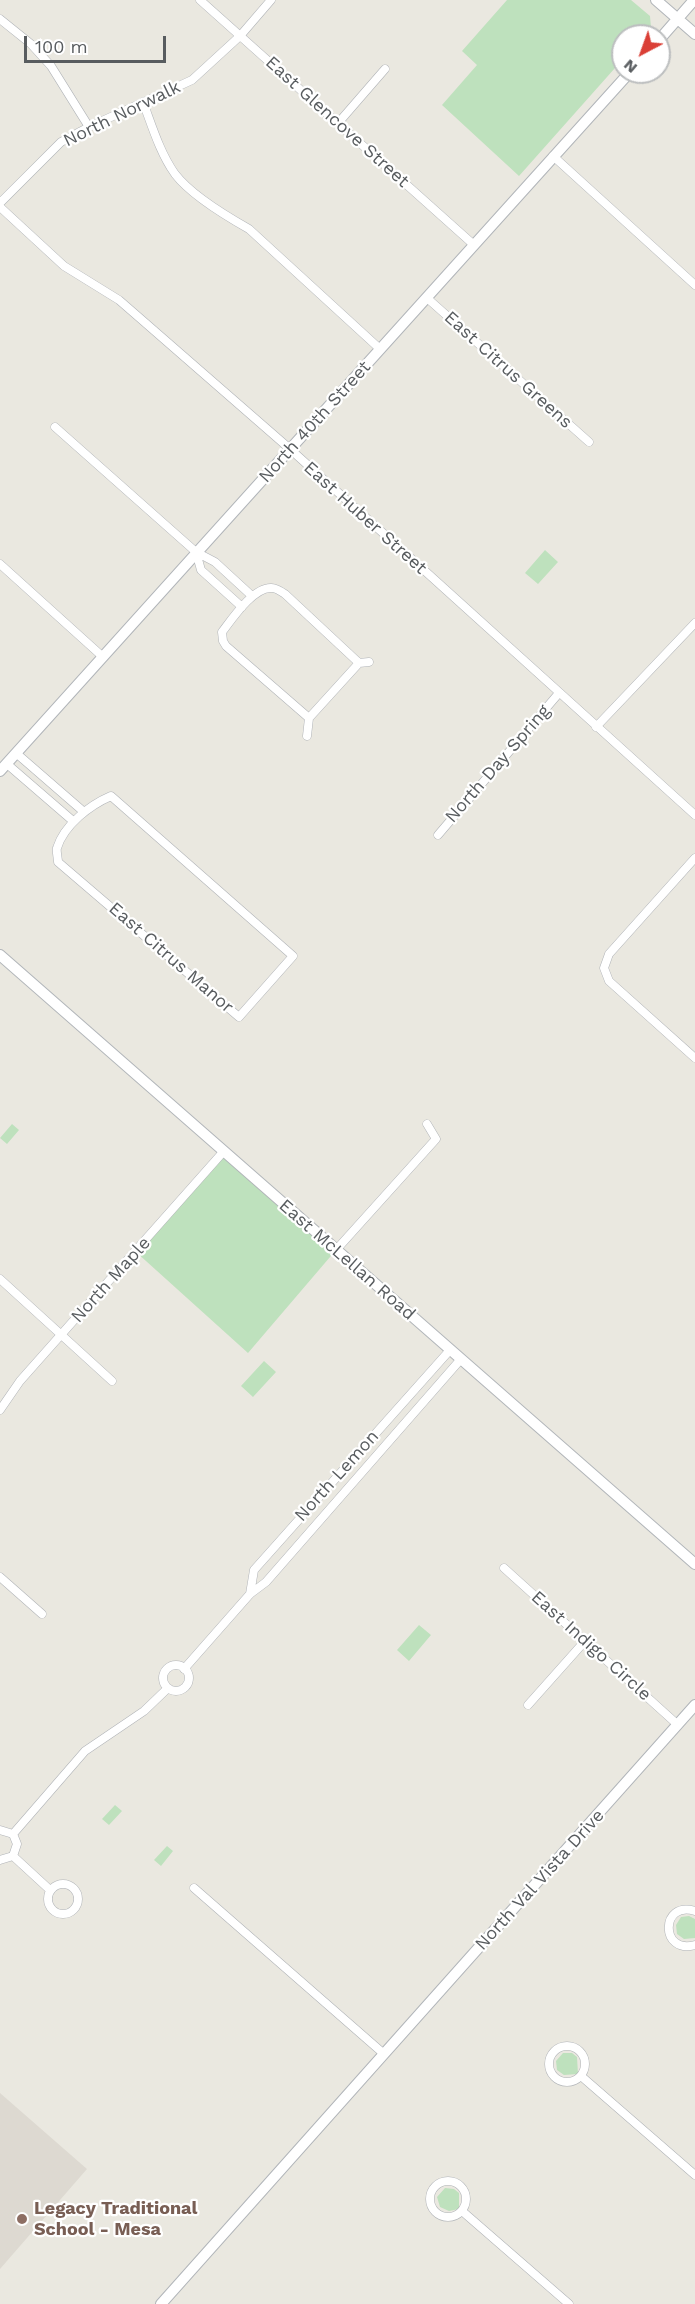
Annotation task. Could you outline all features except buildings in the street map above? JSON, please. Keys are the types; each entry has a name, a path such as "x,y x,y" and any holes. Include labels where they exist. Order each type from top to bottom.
{"street":[{"name":"East Glencove Street","path":"200,0 474,245"},
{"name":"North Norwalk","path":"0,205 61,142 192,80 240,36 271,0"},
{"path":"656,0 695,34"},
{"path":"671,27 694,0"},
{"path":"0,19 31,45 51,66 89,127"},
{"path":"339,122 385,69"},
{"name":"North 40th Street","path":"2,767 619,84"},
{"path":"143,102 158,142 175,174 223,215 249,229 380,349"},
{"path":"553,156 695,285"},
{"name":"East Huber Street","path":"0,205 64,266 119,300 142,320 290,450 695,815"},
{"name":"East Citrus Greens","path":"426,298 589,442"},
{"path":"55,427 196,552 214,562 252,596"},
{"path":"196,552 201,570 242,607"},
{"path":"0,564 103,657"},
{"path":"225,592 235,580"},
{"path":"309,718 226,646 222,632 242,607 261,590 272,588 285,594 358,663"},
{"path":"596,727 695,623"},
{"path":"307,736 309,718 358,663 369,662"},
{"name":"North Day Spring","path":"438,835 559,693"},
{"path":"16,753 84,812"},
{"path":"2,767 73,821"},
{"name":"East Citrus Manor","path":"111,796 293,956 240,1017 58,862 57,848 73,821 84,812 111,796"},
{"path":"695,858 609,954 604,968 609,981 695,1058"},
{"name":"East McLellan Road","path":"0,955 695,1564"},
{"path":"336,1250 436,1139 427,1124"},
{"name":"North Maple","path":"0,1410 20,1382 224,1151"},
{"path":"0,1279 112,1381"},
{"name":"North Lemon","path":"250,1594 254,1570 450,1350"},
{"name":"North Lemon","path":"184,1669 250,1594 266,1582 461,1359"},
{"path":"429,1376 438,1385"},
{"path":"414,1392 424,1401"},
{"name":"North Lemon","path":"385,1423 396,1433"},
{"name":"North Lemon","path":"289,1530 301,1541"},
{"name":"East Indigo Circle","path":"504,1568 678,1725"},
{"path":"0,1577 42,1614"},
{"path":"528,1705 585,1641"},
{"path":"175,1665 184,1669 188,1676 186,1686 177,1691 168,1688 163,1680 166,1669 175,1665"},
{"path":"13,1834 85,1751 144,1711 168,1688"},
{"name":"North Val Vista Drive","path":"161,2304 695,1705"},
{"path":"0,1830 13,1834"},
{"path":"0,1860 13,1856 17,1844 13,1834"},
{"path":"13,1856 50,1890"},
{"path":"59,1884 70,1885 77,1893 76,1908 67,1914 54,1911 48,1904 50,1890 59,1884"},
{"path":"194,1888 384,2054"},
{"path":"695,1911 688,1909 676,1913 668,1929 677,1944 695,1945"},
{"path":"568,2046 579,2050 585,2061 581,2076 569,2082 558,2079 550,2070 550,2058 553,2053 557,2049 568,2046"},
{"path":"581,2076 695,2175"},
{"path":"448,2181 459,2185 463,2189 466,2200 462,2211 452,2217 435,2212 430,2201 433,2189 448,2181"},
{"path":"462,2211 569,2304"}],"shaded area":[{"name":"Legacy Traditional School - Mesa","path":"0,2093 87,2169 0,2269"}],"green space":[{"path":"507,0 631,0 650,16 651,24 611,24 611,72 519,176 442,105 477,65 462,51"},
{"path":"545,550 558,562 538,584 525,573"},
{"path":"12,1124 19,1130 7,1144 0,1138"},
{"path":"224,1151 336,1250 248,1353 136,1252"},
{"path":"264,1361 276,1372 253,1397 241,1386"},
{"path":"419,1625 431,1635 409,1661 397,1650"},
{"path":"115,1805 122,1811 109,1825 102,1819"},
{"path":"167,1846 173,1851 161,1866 154,1860"},
{"path":"689,1916 695,1919 695,1938 684,1939 677,1934 676,1925 681,1917"},
{"path":"563,2053 572,2053 577,2057 578,2074 564,2075 557,2070 556,2061"},
{"path":"445,2188 454,2189 459,2193 459,2209 449,2211 440,2207 437,2197"}],"place":[{"name":"Legacy Traditional School - Mesa","path":"22,2219"}]}
